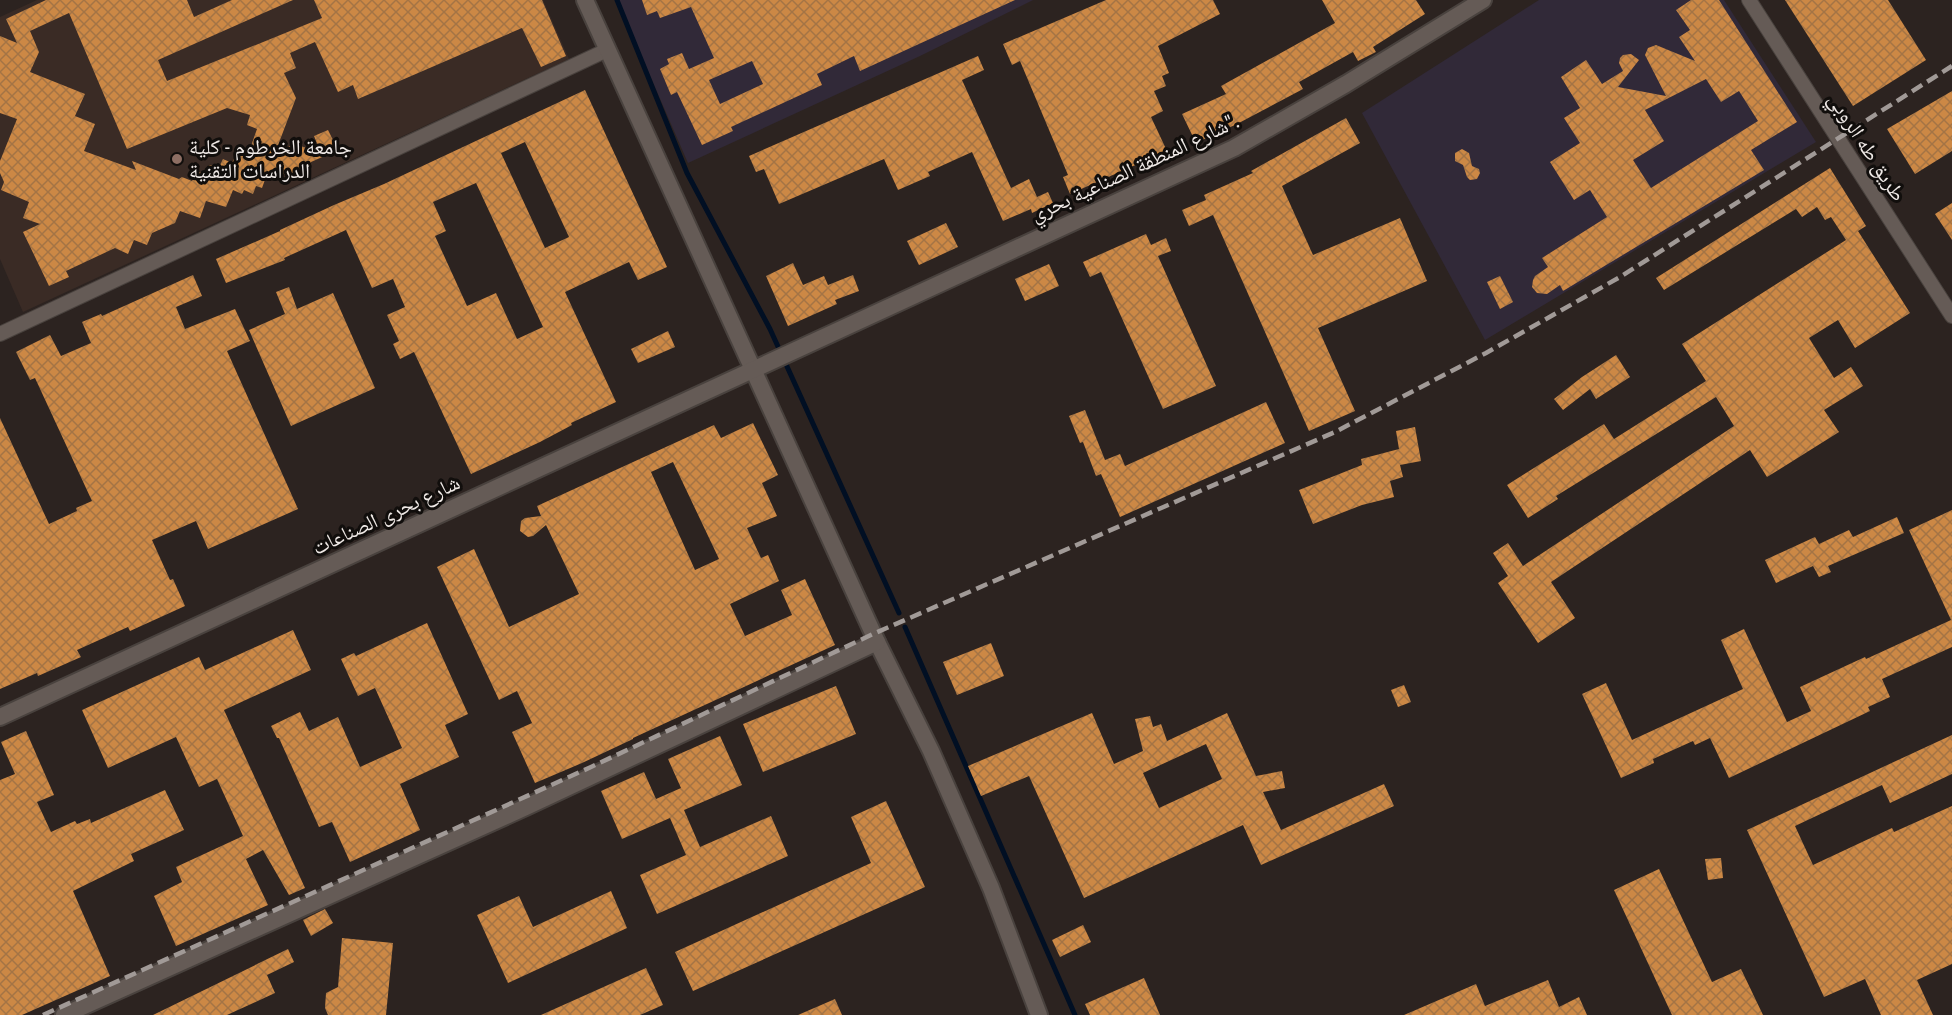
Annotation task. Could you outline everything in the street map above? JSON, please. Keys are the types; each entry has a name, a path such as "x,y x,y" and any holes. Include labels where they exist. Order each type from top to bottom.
{"street":[{"path":"585,0 877,642 931,751 991,888 1039,1015"},
{"name":"شارع المنطقة الصناعية بحري\".","path":"782,356 1234,148 1346,84 1483,0"},
{"name":"طريق طه الروبي","path":"1749,0 1952,316"},
{"path":"0,334 607,50"},
{"name":"شارع بحرى الصناعات","path":"0,717 782,356"},
{"path":"64,1015 526,807 877,642"}],"shaded area":[{"name":"جامعة الخرطوم - كلية الدراسات التقنية","path":"37,0 543,0 569,59 23,312 0,259 0,17"},
{"path":"617,0 1033,0 920,56 688,163"},
{"path":"1539,0 1724,0 1816,142 1485,340 1362,113"}],"building":[{"name":"جامعة الخرطوم - كلية الدراسات التقنية","path":"46,0 187,0 194,17 232,0 293,0 158,60 167,81 322,18 314,0 542,0 566,56 541,67 522,28 358,99 353,85 338,92 315,42 290,53 296,68 284,73 296,98 275,153 295,144 321,153 314,136 328,130 338,150 311,162 307,172 297,168 293,178 274,170 270,179 266,177 262,188 256,186 253,194 244,190 242,194 233,190 226,207 206,201 200,218 180,211 175,223 152,233 147,245 134,240 128,254 115,248 66,271 69,277 49,286 23,232 40,224 23,218 29,202 1,190 4,182 0,173 0,161 17,119 0,113 0,36 17,43 6,19","holes":["69,13 127,149 227,108 250,115 247,125 257,129 250,149 236,154 232,163 223,159 219,167 209,165 205,174 196,171 192,181 182,177 179,179 132,161 136,170 84,151 95,124 75,116 85,94 30,72 39,52 30,31"]},
{"path":"642,0 1015,0 860,71 854,56 817,74 822,85 731,127 733,131 702,145 677,92 671,95 660,69 669,64 667,59 682,53 689,69 714,58 691,7 660,18 657,11 647,15","holes":["752,61 763,84 720,104 709,80"]},
{"path":"1106,0 1213,0 1220,14 1158,46 1169,73 1162,76 1166,86 1154,91 1163,111 1151,117 1167,151 1070,194 1063,177 1068,175 1020,61 1012,65 1003,44"},
{"path":"1322,0 1416,0 1425,14 1373,47 1376,52 1358,61 1353,52 1299,82 1303,89 1196,143 1182,114 1226,94 1221,86 1335,23"},
{"path":"1691,0 1719,0 1797,122 1751,150 1764,170 1563,291 1560,285 1547,294 1537,293 1532,287 1533,280 1548,267 1542,258 1607,217 1590,190 1574,200 1550,162 1580,143 1564,118 1580,108 1561,77 1586,60 1602,84 1623,71 1619,63 1620,58 1631,54 1639,60 1618,87 1666,96 1645,55 1648,48 1656,45 1695,61 1679,37 1690,30 1676,10","holes":["1706,79 1721,102 1739,91 1758,121 1651,188 1633,160 1664,141 1645,110"]},
{"path":"1785,0 1888,0 1926,60 1853,106"},
{"path":"978,56 984,70 962,80 1011,188 1029,179 1037,197 1048,192 1053,203 1032,213 1031,209 1003,221 972,152 928,172 930,176 898,190 884,159 779,204 764,169 756,172 749,156"},
{"path":"585,90 667,267 638,280 629,262 565,292 616,402 571,423 572,425 540,442 471,474 414,352 400,359 393,344 399,341 387,315 405,307 393,279 372,288 346,230 284,258 285,260 226,283 216,259","holes":["525,142 569,237 545,248 501,153","476,183 543,327 517,339 496,293 467,306 435,236 446,231 433,202"]},
{"path":"1952,91 1952,151 1915,174 1887,129"},
{"path":"1346,118 1360,143 1282,186 1313,255 1400,218 1427,281 1318,328 1355,411 1309,431 1213,215 1189,226 1182,210 1206,200 1204,195 1253,173 1251,171"},
{"path":"1462,149 1469,153 1472,166 1479,169 1477,179 1470,180 1463,165 1455,161 1455,153"},
{"path":"1830,168 1866,226 1858,231 1910,313 1855,348 1838,320 1809,338 1834,378 1851,367 1863,386 1824,410 1839,432 1767,477 1750,450 1551,582 1575,618 1538,643 1498,583 1508,576 1493,553 1508,543 1523,566 1734,426 1716,397 1556,496 1558,499 1528,518 1507,485 1604,424 1614,439 1706,381 1682,344 1846,240 1831,217 1825,220 1817,207 1802,217 1796,209 1664,290 1656,278"},
{"path":"1952,203 1952,240 1935,214"},
{"path":"946,223 958,247 919,265 907,241"},
{"path":"1146,234 1151,245 1166,238 1171,251 1158,256 1216,386 1163,409 1101,272 1090,277 1083,262"},
{"path":"793,263 803,285 824,276 828,285 853,275 859,291 835,300 837,304 788,326 766,276"},
{"path":"1049,264 1059,286 1025,301 1015,279"},
{"path":"193,275 202,296 176,307 185,329 235,309 250,341 227,351 298,509 208,549 196,521 152,540 185,606 130,631 128,627 77,650 81,657 38,676 37,673 0,689 0,418 49,524 92,501 35,378 30,380 16,352 50,335 61,356 91,343 82,322 101,314 102,316"},
{"path":"1500,276 1513,302 1500,309 1487,282"},
{"path":"289,287 297,309 333,293 375,388 291,426 249,330 285,314 276,292"},
{"path":"668,331 675,347 638,363 631,349"},
{"path":"1616,355 1630,377 1596,399 1590,389 1563,410 1554,399"},
{"path":"1266,402 1285,443 1120,517 1101,474 1096,476 1083,442 1080,443 1069,416 1085,410 1105,460 1120,454 1125,466"},
{"path":"753,423 778,475 762,483 777,516 747,528 761,558 768,555 779,581 730,604 745,636 792,615 781,590 805,579 835,645 535,783 512,732 532,723 517,691 499,700 437,567 474,549 509,627 579,594 546,525 533,536 528,537 520,531 521,521 525,518 541,516 537,506 714,425 721,438","holes":["673,462 719,559 695,570 651,472"]},
{"path":"1415,427 1421,461 1400,465 1403,477 1390,481 1394,497 1362,505 1313,524 1299,490 1362,465 1361,459 1399,449 1396,431"},
{"path":"1952,510 1952,647 1882,679 1890,697 1868,707 1870,711 1729,778 1710,738 1695,745 1693,741 1653,759 1654,763 1621,778 1582,694 1606,683 1632,740 1743,689 1721,640 1744,629 1787,722 1811,711 1800,687 1951,620 1909,530"},
{"path":"1897,517 1904,533 1828,566 1831,572 1819,577 1813,566 1776,583 1765,560 1815,537 1819,544 1849,530 1853,537"},
{"path":"427,623 468,714 445,725 459,757 400,784 420,830 350,862 332,822 319,827 279,738 271,726 300,712 309,731 338,717 360,767 402,748 375,688 358,696 341,659 354,653 356,656"},
{"path":"293,630 311,670 224,710 305,888 289,895 263,850 246,859 268,905 176,946 154,896 182,882 176,867 243,836 217,779 199,787 176,737 108,768 82,710 199,657 205,670"},
{"path":"991,643 1004,676 957,695 943,662"},
{"path":"1404,685 1411,702 1398,707 1391,690"},
{"path":"836,686 856,734 763,772 743,724"},
{"path":"1092,713 1114,764 1143,751 1135,719 1150,716 1153,727 1161,724 1167,741 1227,713 1256,776 1282,771 1285,788 1263,792 1281,830 1384,784 1394,806 1261,865 1243,825 1084,898 1029,776 981,796 968,766","holes":["1206,744 1222,779 1159,808 1143,773"]},
{"path":"26,731 54,795 37,802 51,832 75,821 77,824 90,819 91,823 165,790 184,830 131,854 134,861 73,891 110,976 22,1015 0,1015 0,780 15,774 1,742"},
{"path":"1952,735 1952,774 1890,803 1882,785 1795,826 1813,865 1892,828 1894,832 1952,806 1952,964 1917,980 1933,1015 1881,1015 1865,979 1824,997 1747,830"},
{"path":"720,736 742,785 684,810 700,847 771,816 788,856 657,914 640,875 686,855 670,818 622,839 601,791 644,772 656,799 681,788 668,759"},
{"path":"886,801 925,887 693,991 675,952 871,863 851,817"},
{"path":"1721,858 1723,878 1708,880 1705,859"},
{"path":"1659,869 1712,982 1741,969 1763,1015 1672,1015 1614,890"},
{"path":"611,891 627,928 508,983 477,915 519,896 533,927"},
{"path":"325,909 333,923 311,936 303,920"},
{"path":"1083,925 1091,942 1060,957 1052,940"},
{"path":"342,938 393,943 386,1015 328,1015 325,1008 326,993 338,987"},
{"path":"288,949 294,962 267,975 275,993 227,1015 153,1015"},
{"path":"646,968 663,1005 640,1015 541,1015"},
{"path":"1144,978 1160,1015 1090,1015 1085,1004"},
{"path":"1548,980 1559,1007 1579,997 1587,1015 1404,1015 1476,984 1485,1006"},
{"path":"835,999 842,1015 798,1015"}],"waterway":[{"path":"617,0 687,173 770,329 899,613"},
{"path":"905,627 1075,1015"}],"railway":[{"path":"43,1015 591,767 873,634 1335,432 1486,353 1620,277 1952,66"}],"place":[{"name":"جامعة الخرطوم - كلية الدراسات التقنية","path":"177,159"}]}
